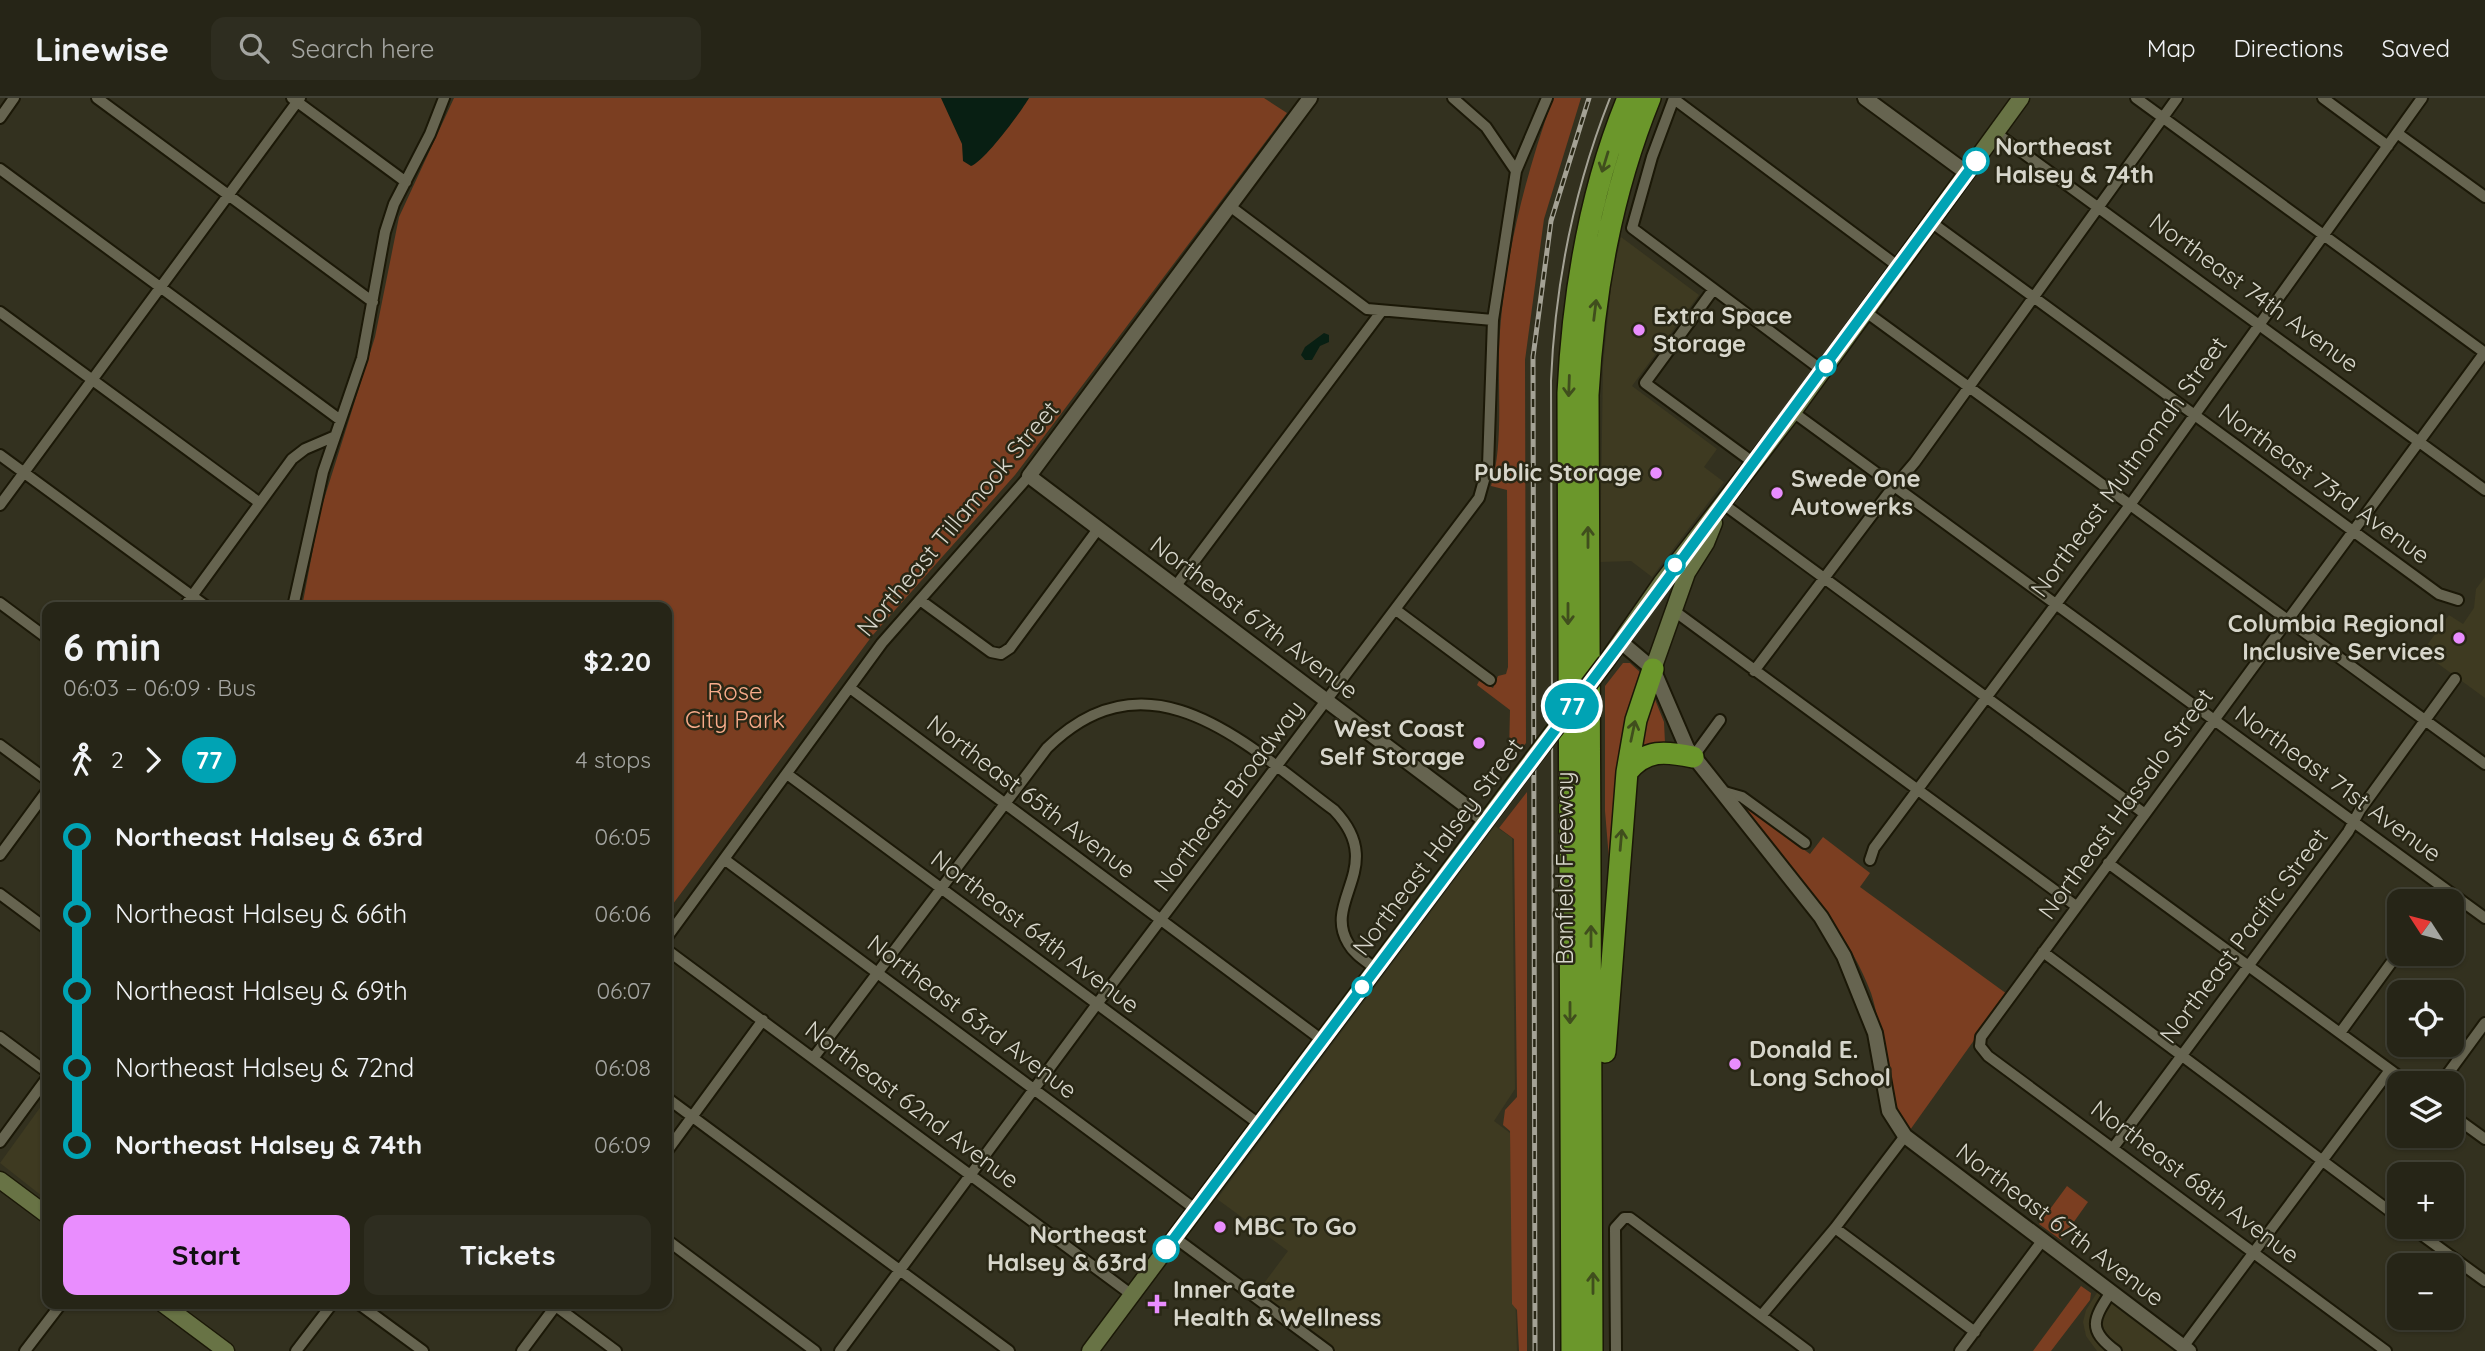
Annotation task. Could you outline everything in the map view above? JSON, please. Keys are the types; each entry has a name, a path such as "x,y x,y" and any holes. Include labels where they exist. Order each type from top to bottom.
{"highway":[{"name":"Banfield Freeway","path":"1572,1351 1567,479 1569,370 1577,286 1590,216 1609,148 1628,98"},
{"name":"Banfield Freeway","path":"1592,1351 1588,395 1593,324 1605,243 1618,188 1650,98"},
{"path":"1593,1176 1601,1134 1627,772 1636,720 1653,668"},
{"path":"1627,772 1646,755 1664,751 1693,757"}],"main road":[{"name":"Northeast Halsey Street","path":"1090,1351 1722,503 1793,412 2021,98"},
{"path":"1653,668 1687,573 1706,543 1722,503"},
{"path":"0,1180 42,1211"},
{"path":"170,1309 226,1351"}],"street":[{"path":"0,118 14,98"},
{"path":"97,98 373,302"},
{"path":"294,602 332,437 362,358 384,232 444,98"},
{"name":"Northeast Tillamook Street","path":"672,930 882,643 1028,477 1310,98"},
{"path":"1453,98 1486,127 1516,171"},
{"name":"Northeast Broadway","path":"840,1351 1033,1089 1464,520 1483,488 1488,466 1493,320 1516,171 1547,98"},
{"path":"1823,371 1632,228 1652,157 1674,98 1899,267"},
{"path":"1866,98 1967,173"},
{"path":"2136,98 2485,353"},
{"path":"1754,671 1970,387 2177,98"},
{"path":"2323,98 2388,146"},
{"name":"Northeast Multnomah Street","path":"1870,860 1874,848 2130,505 2422,98"},
{"path":"0,505 229,195 296,99 406,182"},
{"name":"Northeast 74th Avenue","path":"1996,133 2485,491"},
{"path":"2397,133 2485,198"},
{"path":"0,169 339,419"},
{"path":"1231,207 1367,309 1493,320"},
{"name":"Northeast 73rd Avenue","path":"1931,222 2439,594 2458,600"},
{"path":"1713,290 1645,383 1754,463"},
{"path":"0,312 260,503"},
{"path":"1175,587 1381,312"},
{"path":"1866,312 2485,764"},
{"name":"Northeast Hassalo Street","path":"1980,1046 1981,1037 2076,906 2485,353"},
{"name":"Northeast 71st Avenue","path":"1793,412 2445,889"},
{"path":"188,602 292,459 305,449 332,437"},
{"path":"0,454 200,602"},
{"name":"Northeast 67th Avenue","path":"1028,477 1486,821"},
{"path":"1722,503 2145,814"},
{"path":"920,600 991,652 1001,654 1010,648 1098,529"},
{"path":"0,603 42,634"},
{"path":"1396,610 1490,680"},
{"path":"1672,610 2076,906"},
{"path":"1621,642 1653,668 1683,742 1821,917 1844,956 1875,1033 1889,1111 1905,1136 1835,1228 1760,1315"},
{"name":"Northeast Pacific Street","path":"2113,1148 2249,967 2455,679"},
{"name":"Northeast 65th Avenue","path":"850,688 1322,1040"},
{"path":"814,1057 1038,758 1066,730 1101,713 1129,706 1165,706 1206,718 1334,810 1352,835 1356,868 1342,925 1352,949 1376,969"},
{"path":"1693,757 1720,720"},
{"path":"0,745 42,776"},
{"name":"Northeast 64th Avenue","path":"787,774 1259,1124"},
{"path":"1720,791 1742,797 1805,843"},
{"path":"0,855 42,798"},
{"name":"Northeast 63rd Avenue","path":"724,859 1195,1209"},
{"path":"2108,863 2390,1070 2252,1253 2186,1349"},
{"path":"0,894 42,925"},
{"name":"Northeast 71st Avenue","path":"2464,903 2485,918"},
{"path":"2043,952 2387,1209"},
{"name":"Northeast 62nd Avenue","path":"672,954 1132,1294"},
{"path":"2340,1033 2389,966"},
{"path":"672,1144 763,1020"},
{"path":"2450,1071 2485,1023"},
{"path":"0,1037 42,1068"},
{"name":"Northeast 68th Avenue","path":"1980,1046 1982,1052 2385,1351"},
{"path":"0,1142 42,1085"},
{"path":"672,1102 1009,1351"},
{"path":"2464,1124 2485,1139"},
{"name":"Northeast 67th Avenue","path":"1905,1136 2186,1349"},
{"path":"1616,1351 1615,1227 1621,1219 1630,1218 1808,1351"},
{"path":"1835,1228 1975,1332"},
{"path":"1174,1237 1328,1351"},
{"path":"2427,1239 2485,1281"},
{"path":"1961,1351 2042,1241"},
{"path":"672,1244 815,1351"},
{"path":"2111,1292 2098,1312 2095,1325 2100,1338 2116,1351"},
{"path":"26,1351 57,1309"},
{"path":"296,1351 328,1309"},
{"path":"366,1309 423,1351"},
{"path":"522,1351 552,1309"},
{"path":"560,1309 616,1351"}],"shaded area":[{"path":"941,98 1029,98 1011,125 977,163 971,166 963,161 962,144"},
{"name":"Public Storage","path":"1621,237 1699,295 1632,386 1717,449 1704,467 1724,482 1652,577 1631,561 1600,562 1603,365 1612,277"},
{"path":"1324,333 1329,335 1329,342 1320,346 1312,360 1305,360 1301,355 1305,347"},
{"name":"Columbia Regional Inclusive Services","path":"2485,577 2485,698 2422,652 2449,615 2463,624 2474,608 2476,589"},
{"path":"1495,826 1512,838 1515,1089 1494,1121 1510,1133 1517,1351 1325,1351 1253,1298 1288,1251 1217,1199"},
{"path":"42,1105 42,1196 0,1163"},
{"path":"2098,1291 2180,1351 2097,1351 2086,1336 2083,1322 2086,1310"}],"green space":[{"name":"Rose City Park","path":"454,98 1264,98 1287,113 1015,475 872,636 672,905 672,602 303,602 320,512 375,337 399,217"},
{"path":"1553,98 1581,98 1544,219 1525,360 1526,743 1517,754 1509,754 1510,710 1477,685 1479,681 1493,688 1498,676 1506,674 1508,667 1507,490 1491,486 1498,449 1500,331 1512,242 1534,155"},
{"path":"1623,663 1630,663 1641,673 1609,859 1605,811 1605,686"},
{"path":"1654,697 1664,722 1665,743 1642,751 1637,740"},
{"path":"1527,792 1527,1351 1519,1351 1517,1310 1512,1304 1510,1131 1503,1125 1505,1110 1517,1097 1514,839 1499,828"},
{"path":"1737,801 1810,854 1823,837 1870,873 1860,887 2007,994 1910,1130 1897,1106 1875,1007 1859,967 1812,892"},
{"path":"2067,1186 2088,1202 2061,1240 2039,1224"},
{"path":"2081,1286 2091,1293 2090,1300 2051,1351 2033,1351"}],"tram line":[{"path":"1554,1351 1551,381 1557,308 1568,237 1586,167 1610,98"}],"railway":[{"path":"1535,1351 1533,357 1551,221 1589,98"}],"bus line":[{"name":"77","path":"1166,1249 1621,642 1661,583 1793,412 1976,161"}],"place":[{"name":"Northeast Halsey & 74th","path":"1976,161"},
{"name":"Extra Space Storage","path":"1639,330"},
{"name":"Public Storage","path":"1656,473"},
{"name":"Swede One Autowerks","path":"1777,493"},
{"name":"Columbia Regional Inclusive Services","path":"2459,638"},
{"name":"West Coast Self Storage","path":"1479,743"},
{"name":"Donald E. Long School","path":"1735,1064"},
{"name":"MBC To Go","path":"1220,1227"},
{"name":"Northeast Halsey & 63rd","path":"1166,1249"},
{"name":"Inner Gate Health & Wellness","path":"1157,1304"}]}
